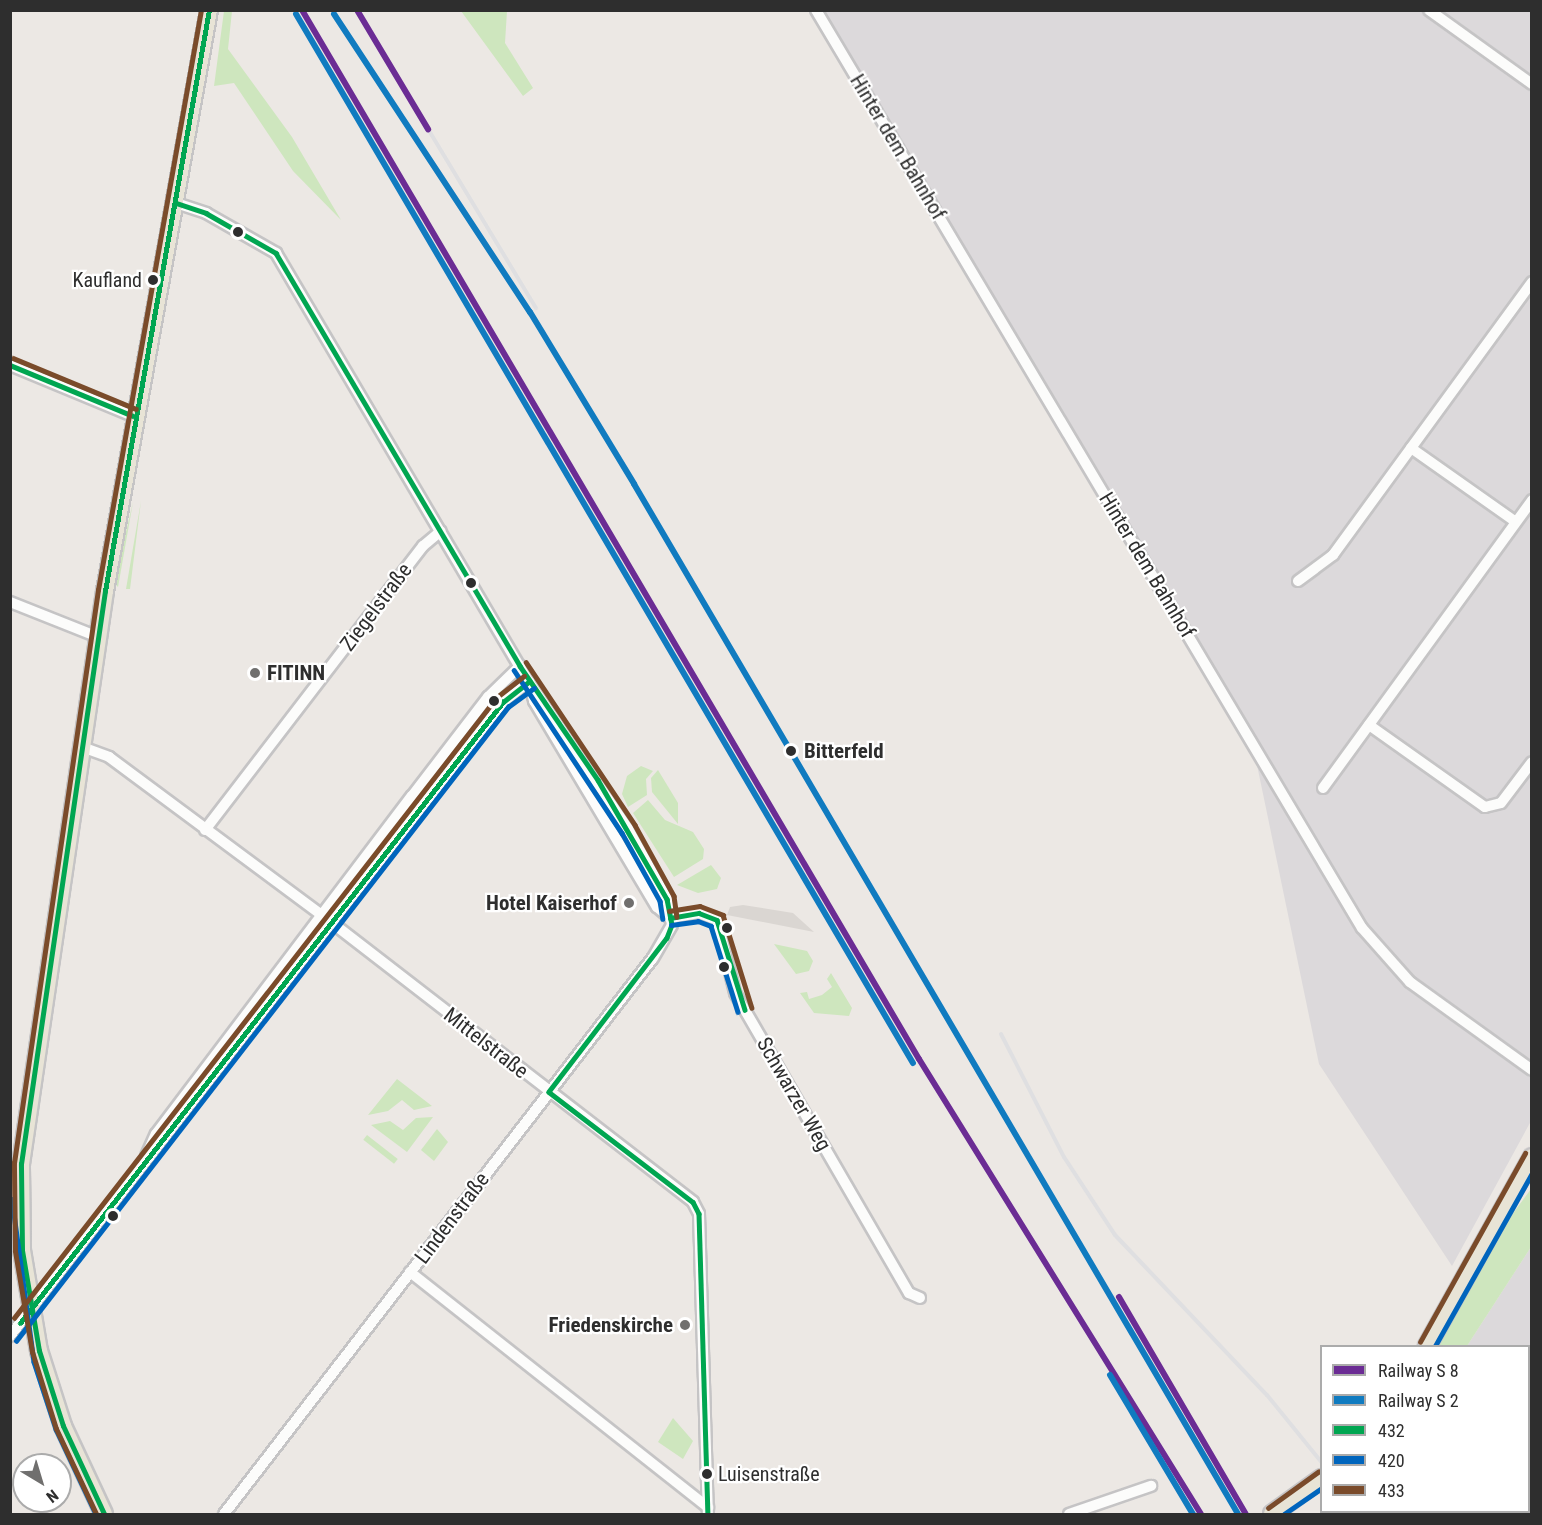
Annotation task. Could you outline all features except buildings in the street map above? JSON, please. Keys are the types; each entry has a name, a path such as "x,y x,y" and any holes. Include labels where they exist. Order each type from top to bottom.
{"main road":[{"path":"104,1515 59,1415 30,1310 15,1198 98,637 134,416 176,203 209,10"},
{"path":"1428,1345 1532,1157"},
{"path":"1272,1515 1320,1479"}],"street":[{"name":"Hinter dem Bahnhof","path":"816,10 1362,928 1405,978 1532,1070"},
{"path":"1429,10 1532,84"},
{"path":"176,203 276,253 529,682 628,829 667,899 670,918"},
{"path":"1298,581 1333,555 1532,282"},
{"path":"10,365 134,416"},
{"path":"1411,448 1516,522"},
{"path":"1323,789 1532,500"},
{"name":"Ziegelstraße","path":"205,830 423,546 441,531"},
{"path":"10,602 98,637"},
{"path":"146,1159 156,1134 322,915 488,697 520,666"},
{"path":"10,1336 146,1159 168,1139 331,922 504,702 529,682"},
{"path":"1369,725 1485,807 1500,803 1532,762"},
{"name":"Mittelstraße","path":"82,747 110,758 322,915 693,1202 699,1214 708,1511"},
{"name":"Schwarzer Weg","path":"670,918 699,913 717,920 735,993 909,1293 920,1298"},
{"name":"Lindenstraße","path":"224,1515 667,938 670,918"},
{"path":"410,1272 708,1511"},
{"path":"1069,1515 1151,1486"}],"shaded area":[{"path":"820,11 1531,11 1531,1121 1452,1266 1319,1064 1257,765"},
{"path":"743,905 793,913 814,932 727,915 730,907"},
{"path":"1531,1247 1531,1514 1422,1513 1530,1513 1530,1345 1468,1345"}],"green space":[{"path":"224,11 232,11 228,49 292,137 341,220 293,171 234,83 214,86"},
{"path":"461,11 507,11 505,43 533,88 523,96"},
{"path":"141,501 130,589 126,589"},
{"path":"133,502 118,587 114,583"},
{"path":"641,766 653,771 646,779 647,795 628,807 622,794 627,776"},
{"path":"658,770 678,803 678,824 652,792 651,778"},
{"path":"648,800 665,820 693,832 704,849 703,859 674,877 633,813"},
{"path":"626,835 656,889 655,890 619,837"},
{"path":"711,865 721,878 717,889 698,893 677,885"},
{"path":"774,944 807,951 813,961 809,971 796,974"},
{"path":"831,973 852,1008 849,1016 814,1013 800,993 807,992 809,999 822,995 832,987 827,979"},
{"path":"397,1079 432,1106 414,1110 402,1100 388,1111 368,1115"},
{"path":"433,1117 407,1152 371,1125 390,1121 403,1130 416,1118"},
{"path":"437,1129 448,1142 434,1161 421,1150"},
{"path":"367,1135 398,1159 394,1164 363,1140"},
{"path":"1531,1189 1531,1247 1468,1345 1440,1345 1500,1231"},
{"path":"673,1418 693,1441 683,1459 658,1442"}],"railway":[{"path":"428,129 536,308"},
{"path":"1001,1034 1064,1157 1115,1235 1267,1395 1320,1461"}],"transit line":[{"name":"433","path":"96,1514 56,1429 32,1352 15,1251 14,1163 98,590 201,10"},
{"name":"432","path":"104,1514 63,1426 39,1351 22,1250 21,1164 105,591 209,10"},
{"path":"302,10 919,1059 1201,1514"},
{"path":"357,10 428,129"},
{"path":"296,14 913,1063"},
{"path":"334,14 530,312 634,484 1238,1514"},
{"name":"432","path":"176,203 206,213 276,253 520,666 598,780 667,899 672,925 667,938 549,1092"},
{"name":"433","path":"13,358 136,409"},
{"name":"432","path":"10,365 133,416"},
{"name":"433","path":"526,662 635,825 674,896 677,917"},
{"name":"420","path":"514,670 622,833 660,901 663,919"},
{"name":"433","path":"14,1318 497,697 524,676"},
{"name":"432","path":"20,1323 503,702 529,682"},
{"name":"420","path":"16,1341 508,707 534,688"},
{"name":"433","path":"669,911 700,906 723,915 752,1008"},
{"name":"432","path":"670,918 699,913 717,920 745,1010"},
{"name":"420","path":"671,925 698,921 711,926 738,1012"},
{"name":"432","path":"549,1092 693,1202 699,1214 708,1514"},
{"name":"433","path":"1420,1342 1525,1153"},
{"name":"420","path":"1436,1345 1532,1173"},
{"name":"420","path":"12,1199 34,1362 56,1429 96,1514"},
{"path":"1119,1297 1246,1514"},
{"path":"1110,1375 1193,1514"},
{"name":"433","path":"1268,1508 1318,1472"},
{"name":"420","path":"1284,1514 1320,1489"}],"place":[{"name":"Kaufland","path":"153,280"},
{"name":"FITINN","path":"255,673"},
{"name":"Bitterfeld","path":"791,751"},
{"name":"Hotel Kaiserhof","path":"629,903"},
{"name":"Friedenskirche","path":"685,1325"},
{"name":"Luisenstraße","path":"707,1474"}]}
